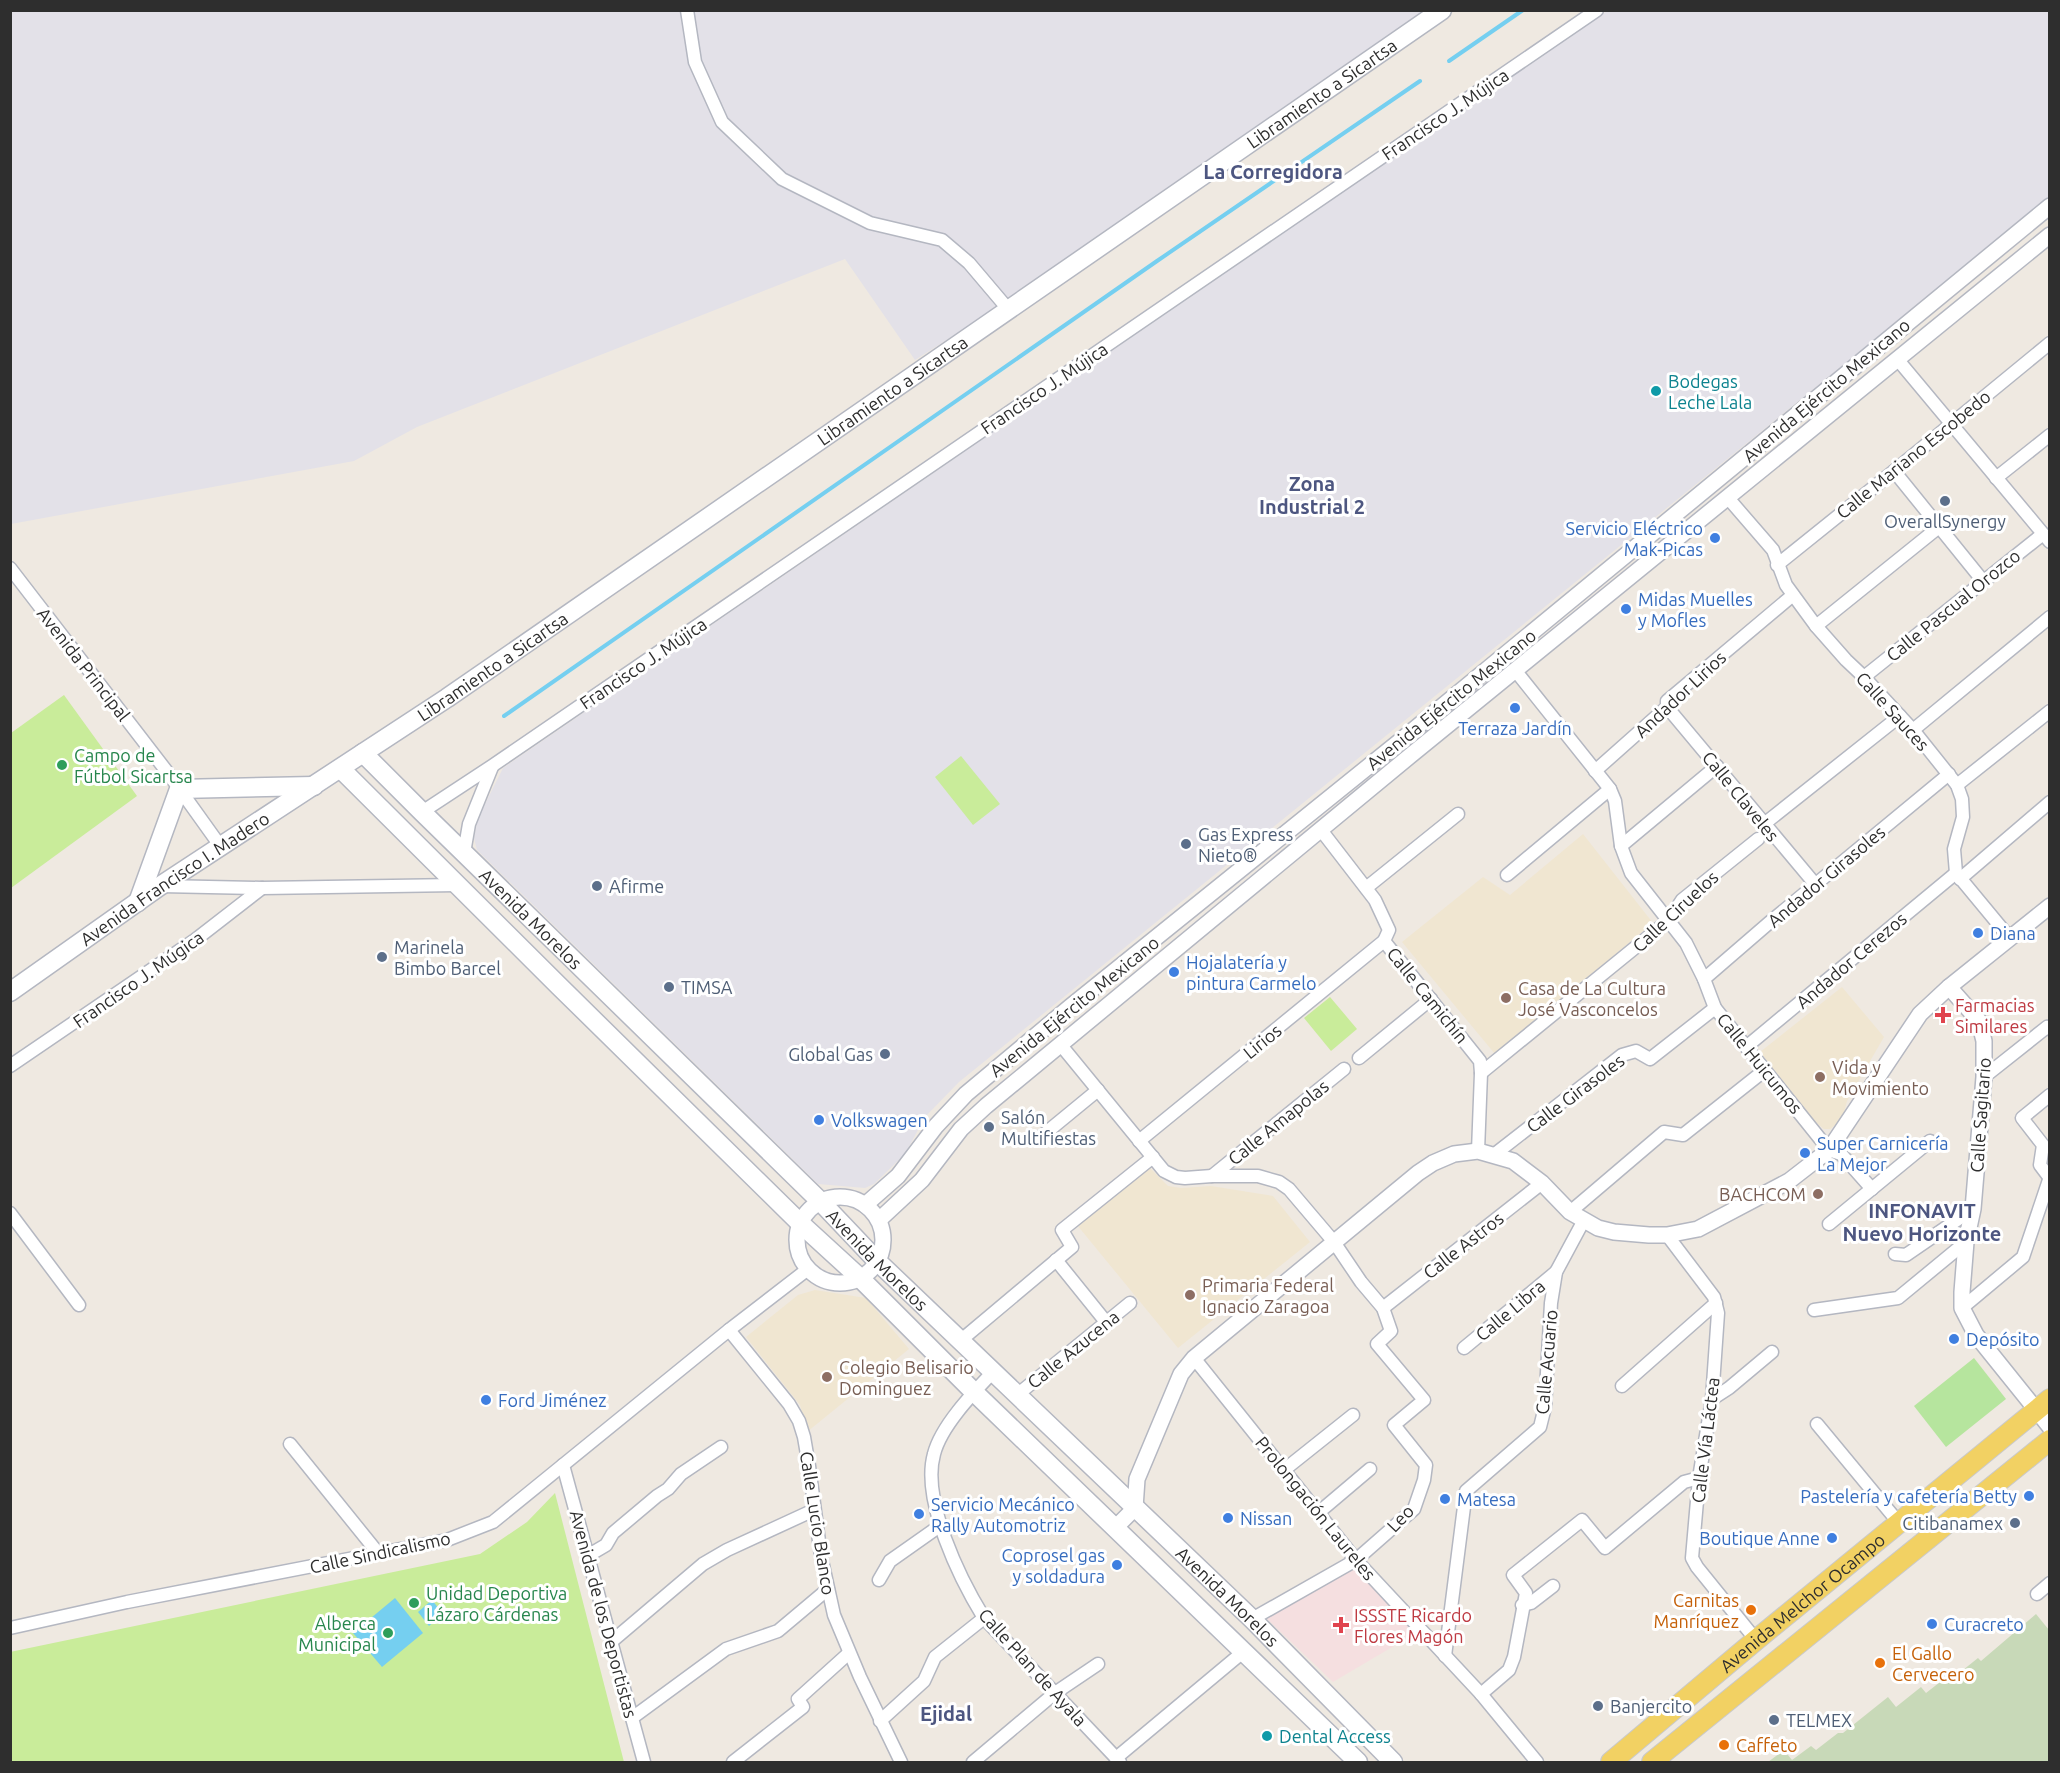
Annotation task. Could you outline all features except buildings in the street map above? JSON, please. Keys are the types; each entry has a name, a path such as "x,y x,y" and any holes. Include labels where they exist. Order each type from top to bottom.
{"main road":[{"name":"Libramiento a Sicartsa","path":"341,769 1442,10"},
{"name":"Avenida Morelos","path":"363,753 960,1341 1252,1620 1393,1762"},
{"name":"Avenida Morelos","path":"341,769 801,1224 860,1278 974,1392 1358,1762"},
{"name":"Avenida Francisco I. Madero","path":"10,992 160,886 341,769"},
{"path":"138,902 179,789 314,786"},
{"path":"559,986 580,966"},
{"name":"Avenida Melchor Ocampo","path":"1611,1762 2043,1404"},
{"name":"Avenida Melchor Ocampo","path":"1652,1762 2049,1440"},
{"path":"1953,1479 1973,1503"},
{"path":"1662,1719 1679,1740"}],"street":[{"path":"687,10 695,62 722,122 782,179 870,223 942,240 969,263 1008,309"},
{"name":"Francisco J. Mújica","path":"422,812 1597,10"},
{"name":"Avenida Ejército Mexicano","path":"865,1205 898,1176 936,1126 957,1103 992,1072 1400,741 2049,206"},
{"path":"2029,222 2047,238"},
{"name":"Avenida Ejército Mexicano","path":"879,1220 922,1180 961,1129 1006,1089 1515,670 2047,238"},
{"name":"Calle Mariano Escobedo","path":"1777,565 2049,343"},
{"path":"1898,360 2046,538"},
{"path":"1814,400 1828,416"},
{"path":"1996,478 2049,435"},
{"path":"1894,471 1983,581"},
{"name":"Calle Sauces","path":"1728,498 1773,550 1777,565 1792,595 1816,626 1913,730 1957,785 1962,799 1964,817 1954,849 1958,876"},
{"path":"1816,626 1939,527"},
{"name":"Calle Pascual Orozco","path":"1864,676 1983,581 2046,538"},
{"name":"Avenida Principal","path":"10,568 221,847"},
{"path":"1599,577 1612,592"},
{"name":"Andador Lirios","path":"1595,771 1667,707 1667,701 1792,595"},
{"path":"1913,730 2049,617"},
{"name":"Calle Huicumos","path":"1515,670 1610,789 1615,801 1621,846 1630,873 1686,944 1704,979 1715,1008 1829,1150 1841,1154 1872,1189"},
{"name":"Calle Claveles","path":"1667,707 1815,884"},
{"path":"1957,785 2049,711"},
{"path":"1764,824 1900,716"},
{"path":"1400,741 1412,755"},
{"path":"464,854 469,824 492,766"},
{"path":"1621,846 1717,766"},
{"name":"Andador Girasoles","path":"1704,979 1949,774"},
{"path":"1507,875 1610,789"},
{"name":"Andador Cerezos","path":"1746,1047 2049,802"},
{"path":"1366,888 1458,814"},
{"name":"Calle Camichín","path":"1321,830 1376,900 1389,930 1384,941 1477,1056 1482,1073"},
{"name":"Calle Ciruelos","path":"1482,1073 1669,920 1682,900 1758,839"},
{"path":"1958,876 2009,937"},
{"path":"160,886 262,888 457,885"},
{"name":"Francisco J. Múgica","path":"10,1066 195,940 262,888"},
{"path":"1115,1528 1135,1509 1137,1479 1181,1374 1194,1358 1433,1163 1454,1154 1478,1151 1495,1154 1513,1161 1542,1183 1570,1212 1598,1228 1614,1232 1667,1235 1698,1229 1789,1181 1829,1150 1920,1014 1949,987 2049,906"},
{"path":"1175,923 1188,939"},
{"name":"Lirios","path":"1139,1141 1384,941"},
{"name":"Calle Sagitario","path":"1949,987 1978,1021 1984,1041 1984,1077 1973,1209 1966,1242 1962,1308 1976,1335 2043,1404 2049,1427"},
{"path":"1359,1058 1431,999"},
{"name":"Calle Girasoles","path":"1495,1154 1622,1055 1636,1051 1650,1059 1715,1008"},
{"path":"1984,1077 2047,1026 2049,1029"},
{"path":"1060,1044 1164,1171 1176,1177 1258,1176 1279,1182 1289,1189 1334,1242 1361,1282 1383,1308"},
{"name":"Calle Amapolas","path":"1212,1176 1344,1069"},
{"path":"1570,1212 1664,1132 1683,1135 1765,1070"},
{"path":"992,1072 1006,1089"},
{"path":"1478,1151 1482,1073"},
{"path":"1042,1136 1098,1090"},
{"path":"1962,1308 2023,1257 2049,1177 2040,1165 2043,1145 2022,1118 2049,1095"},
{"path":"957,1103 972,1118"},
{"path":"1829,1224 1930,1141"},
{"path":"960,1341 1072,1247 1062,1230 1153,1157"},
{"name":"Calle Astros","path":"1383,1308 1542,1183"},
{"path":"843,1197 865,1205 879,1220 883,1237 878,1261 870,1271 860,1278 847,1282 832,1282 808,1269 798,1247 798,1235 801,1224 813,1208 821,1202 843,1197"},
{"path":"1894,1254 1906,1255 1973,1209"},
{"path":"10,1213 79,1305"},
{"name":"Calle Acuario","path":"1445,1656 1466,1491 1540,1427 1545,1407 1551,1303 1556,1272 1584,1220"},
{"path":"1622,1386 1716,1303 1714,1297 1667,1235"},
{"path":"1814,1310 1898,1298 1966,1242"},
{"path":"1056,1260 1106,1322"},
{"name":"Calle Sindicalismo","path":"10,1628 127,1602 447,1540 493,1522 729,1330 808,1269"},
{"name":"Calle Libra","path":"1464,1348 1556,1272"},
{"name":"Calle Azucena","path":"1017,1395 1130,1303"},
{"name":"Calle Vía Láctea","path":"1716,1303 1718,1326 1712,1399 1699,1478 1692,1558 1756,1640"},
{"name":"Leo","path":"1252,1620 1356,1560 1414,1509 1424,1480 1426,1465 1394,1425 1424,1400 1377,1344 1390,1331 1383,1308"},
{"name":"Calle Lucio Blanco","path":"729,1330 779,1391 799,1421 804,1437 814,1510 834,1615 849,1653 901,1762"},
{"path":"1712,1399 1772,1352"},
{"name":"Prolongación Laureles","path":"1194,1358 1356,1560 1481,1694 1537,1762"},
{"name":"Calle Plan de Ayala","path":"993,1372 974,1392 943,1434 934,1454 933,1495 941,1525 967,1591 984,1618 1118,1760"},
{"path":"1284,1470 1353,1415"},
{"path":"1817,1424 1899,1523"},
{"path":"290,1443 378,1553"},
{"path":"589,1555 606,1545 613,1533 668,1489 681,1474 721,1447"},
{"name":"Avenida de los Deportistas","path":"563,1465 644,1762"},
{"path":"1318,1513 1370,1469"},
{"path":"1481,1694 1509,1670 1514,1657 1526,1593 1514,1575 1582,1520 1605,1548 1684,1482 1699,1478"},
{"path":"611,1642 703,1564 727,1550 814,1510"},
{"path":"879,1580 890,1561 941,1525"},
{"path":"2037,1594 2049,1583"},
{"path":"1522,1605 1531,1603 1553,1586"},
{"path":"632,1718 726,1649 778,1631 828,1588"},
{"path":"880,1721 924,1681 935,1657 984,1618"},
{"path":"1118,1760 1243,1652"},
{"path":"733,1762 803,1707 798,1699 849,1653"},
{"path":"973,1762 1055,1693 1098,1664"}],"shaded area":[{"path":"11,11 1431,11 1030,287 915,360 845,259 417,427 354,461 11,524"},
{"path":"1607,11 2049,11 2049,198 959,1082 925,1117 905,1154 874,1184 865,1188 818,1184 477,850 474,838 478,818 503,768"},
{"name":"Casa de La Cultura José Vasconcelos","path":"1583,834 1653,923 1495,1054 1402,942 1483,877 1510,895"},
{"name":"Vida y Movimiento","path":"1842,987 1884,1037 1847,1101 1842,1120 1830,1129 1824,1129 1815,1122 1760,1052"},
{"name":"Primaria Federal Ignacio Zaragoa","path":"1149,1167 1168,1186 1181,1188 1211,1186 1273,1196 1310,1242 1178,1348 1077,1225"},
{"name":"Colegio Belisario Dominguez","path":"815,1290 866,1298 909,1349 807,1432 800,1405 746,1337 798,1295"},
{"name":"ISSSTE Ricardo Flores Magón","path":"1354,1566 1416,1633 1333,1682 1265,1617"}],"green space":[{"name":"Campo de Fútbol Sicartsa","path":"64,695 137,796 11,888 11,733"},
{"path":"961,756 1000,804 973,825 935,777"},
{"path":"1330,997 1357,1029 1331,1051 1304,1018"},
{"path":"1974,1358 2006,1399 1946,1447 1914,1406"},
{"name":"Unidad Deportiva Lázaro Cárdenas","path":"555,1493 624,1762 11,1762 10,1652 480,1554 527,1522"},
{"path":"2036,1614 2049,1630 2049,1762 1768,1762 1784,1750 1792,1760 1811,1746 1816,1750 1838,1733 1843,1733 1888,1697 1896,1707 1921,1687 1926,1693 1949,1675 1953,1678 1978,1658 1981,1661"}],"water":[{"name":"Alberca Municipal","path":"395,1598 423,1633 382,1667 353,1633"},
{"path":"432,1600 443,1614 429,1626 418,1612"}],"waterway":[{"path":"1449,61 1523,10"},
{"path":"504,716 1157,261 1420,81"}],"place":[{"name":"Bodegas Leche Lala","path":"1656,391"},
{"name":"OverallSynergy","path":"1945,501"},
{"name":"Servicio Eléctrico Mak-Picas","path":"1715,538"},
{"name":"Midas Muelles y Mofles","path":"1626,609"},
{"name":"Terraza Jardín","path":"1515,708"},
{"name":"Campo de Fútbol Sicartsa","path":"62,765"},
{"name":"Gas Express Nieto®","path":"1186,844"},
{"name":"Afirme","path":"597,886"},
{"name":"Diana","path":"1978,933"},
{"name":"Marinela Bimbo Barcel","path":"382,957"},
{"name":"Hojalatería y pintura Carmelo","path":"1174,972"},
{"name":"TIMSA","path":"669,987"},
{"name":"Casa de La Cultura José Vasconcelos","path":"1506,998"},
{"name":"Farmacias Similares","path":"1943,1015"},
{"name":"Global Gas","path":"885,1054"},
{"name":"Vida y Movimiento","path":"1820,1077"},
{"name":"Volkswagen","path":"819,1120"},
{"name":"Salón Multifiestas","path":"989,1127"},
{"name":"Super Carnicería La Mejor","path":"1805,1153"},
{"name":"BACHCOM","path":"1818,1194"},
{"name":"Primaria Federal Ignacio Zaragoa","path":"1190,1295"},
{"name":"Depósito","path":"1954,1339"},
{"name":"Colegio Belisario Dominguez","path":"827,1377"},
{"name":"Ford Jiménez","path":"486,1400"},
{"name":"Pastelería y cafetería Betty","path":"2029,1496"},
{"name":"Matesa","path":"1445,1499"},
{"name":"Servicio Mecánico Rally Automotriz","path":"919,1514"},
{"name":"Nissan","path":"1228,1518"},
{"name":"Citibanamex","path":"2015,1523"},
{"name":"Boutique Anne","path":"1832,1538"},
{"name":"Coprosel gas y soldadura","path":"1117,1565"},
{"name":"Unidad Deportiva Lázaro Cárdenas","path":"414,1603"},
{"name":"Carnitas Manríquez","path":"1751,1610"},
{"name":"Curacreto","path":"1932,1624"},
{"name":"ISSSTE Ricardo Flores Magón","path":"1341,1625"},
{"name":"Alberca Municipal","path":"388,1633"},
{"name":"El Gallo Cervecero","path":"1880,1663"},
{"name":"Banjercito","path":"1598,1706"},
{"name":"TELMEX","path":"1774,1720"},
{"name":"Dental Access","path":"1267,1736"},
{"name":"Caffeto","path":"1724,1745"}],"district":[{"name":"La Corregidora","path":"1273,171"},
{"name":"Zona Industrial 2","path":"1312,494"},
{"name":"INFONAVIT Nuevo Horizonte","path":"1922,1222"},
{"name":"Ejidal","path":"946,1713"}]}
